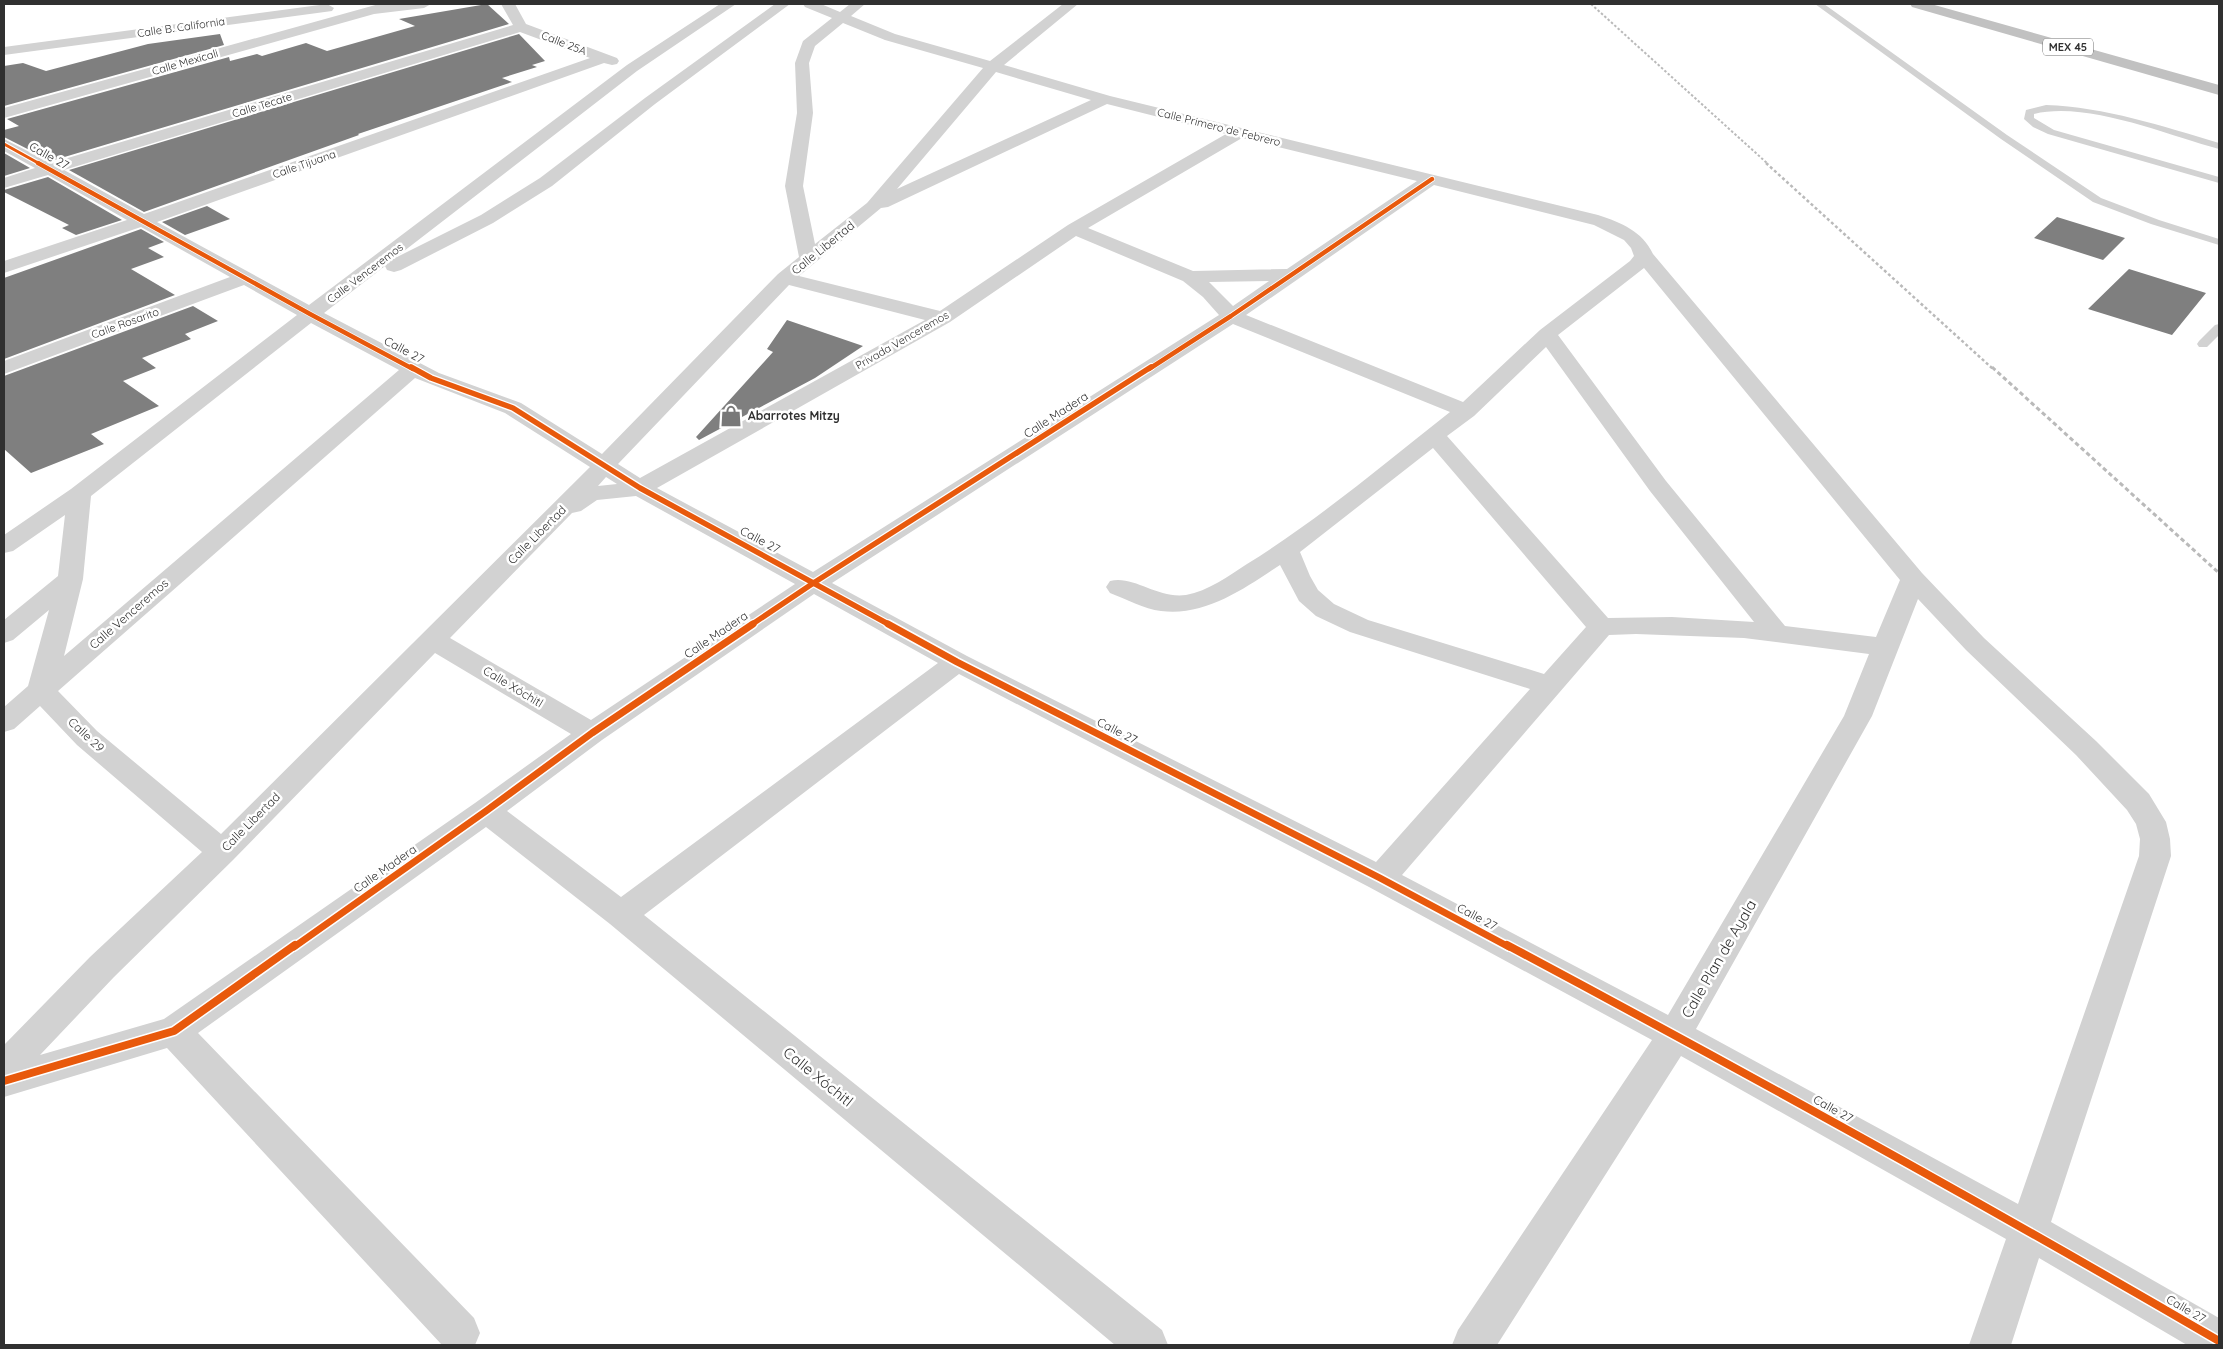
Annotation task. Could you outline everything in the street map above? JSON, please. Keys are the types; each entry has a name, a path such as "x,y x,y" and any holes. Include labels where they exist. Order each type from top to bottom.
{"highway":[{"name":"MEX 45","path":"1916,4 2219,90"}],"street":[{"name":"Calle Mexicali","path":"4,113 363,7 393,4"},
{"name":"Calle Mexicali","path":"363,7 424,4"},
{"path":"508,4 521,27"},
{"name":"Calle Venceremos","path":"4,546 78,494 632,68 729,4"},
{"path":"341,291 454,236 546,182 650,101 784,4"},
{"name":"Calle Primero de Febrero","path":"810,4 890,37 1105,99 1432,179 1616,227 1638,246"},
{"path":"810,259 794,186 805,113 802,63 808,44 858,4"},
{"name":"Calle Libertad","path":"4,1069 102,967 222,852 551,521 785,278 874,207 992,67 1071,4"},
{"name":"Calle B. California","path":"4,51 363,7"},
{"name":"Calle 25A","path":"521,27 632,68"},
{"name":"Calle Tecate","path":"4,183 521,27"},
{"name":"Calle Tijuana","path":"4,267 142,221 604,58"},
{"path":"874,207 1105,99"},
{"name":"Privada Venceremos","path":"551,521 591,494 640,488 944,318 1074,229 1240,132"},
{"name":"Calle 27","path":"4,144 310,314 444,384 486,397 513,408 640,488 815,582 957,662 1380,878 1675,1035 2030,1231 2219,1341"},
{"name":"Calle Madera","path":"4,1081 174,1030 486,811 592,734 815,582 1232,316 1432,179"},
{"path":"1074,229 1190,277 1210,293 1232,316 1466,411"},
{"path":"1119,587 1161,603 1186,603 1211,596 1238,582 1287,550 1466,411 1547,334 1636,265 1638,246"},
{"path":"1638,246 1913,578 1982,650 2080,743 2138,802 2152,822 2155,838 2155,856 1990,1345"},
{"path":"1190,277 1291,275"},
{"name":"Calle Rosarito","path":"4,368 246,278"},
{"path":"785,278 944,318"},
{"path":"1547,334 1658,486 1778,634"},
{"name":"Calle Venceremos","path":"4,722 414,368"},
{"path":"1434,436 1601,627"},
{"path":"41,690 70,579 78,494"},
{"path":"1287,550 1297,576 1308,595 1325,610 1359,626 1548,685"},
{"name":"Calle Plan de Ayala","path":"1473,1345 1675,1035 1858,716 1913,578"},
{"path":"4,634 70,579"},
{"path":"1380,878 1601,627 1653,623 1778,634 1886,647"},
{"name":"Calle Xóchitl","path":"433,640 592,734"},
{"path":"621,915 957,662"},
{"name":"Calle 29","path":"41,690 87,738 222,852"},
{"name":"Calle Xóchitl","path":"486,811 621,915 1147,1345"},
{"path":"174,1030 459,1333"}],"lane":[{"path":"1819,4 2004,137 2097,200 2154,222 2219,242"},
{"path":"2219,146 2090,113 2055,107 2038,108 2029,112 2029,119 2036,125 2052,132 2219,180"},
{"path":"2203,344 2219,328"}],"building":[{"path":"487,4 509,24 51,161 4,137 4,130 19,126 7,119 229,57 230,61 257,54 262,56 306,43 327,51 415,26 399,19"},
{"path":"220,34 224,45 4,106 4,66 23,63 46,71 148,44"},
{"path":"519,34 545,61 532,65 537,67 502,78 512,82 358,134 144,212 69,170"},
{"path":"4,153 30,168 4,176"},
{"path":"48,177 122,220 76,235 62,228 69,225 4,192 4,190"},
{"path":"207,206 230,219 185,235 162,222"},
{"path":"2057,217 2125,238 2103,260 2034,238"},
{"path":"141,229 164,242 148,248 164,257 131,269 175,295 4,359 4,278"},
{"path":"2129,269 2206,293 2172,335 2088,309"},
{"path":"193,306 218,321 185,334 191,339 142,358 156,368 123,381 159,406 91,434 104,444 31,473 4,449 4,376"},
{"path":"787,320 863,346 815,378 699,440 696,437 773,352 767,349"}],"railway":[{"path":"1591,4 1768,164"},
{"path":"1766,163 1993,369"},
{"path":"1992,367 2219,573"}],"cycle path":[{"path":"4,144 310,314 431,378 513,408 640,488 957,662 1380,878 1675,1035 2030,1231 2219,1341"},
{"path":"4,1081 174,1031 486,811 592,733 815,582 1231,316 1432,179"}],"place":[{"name":"Abarrotes Mitzy","path":"731,416"}]}
